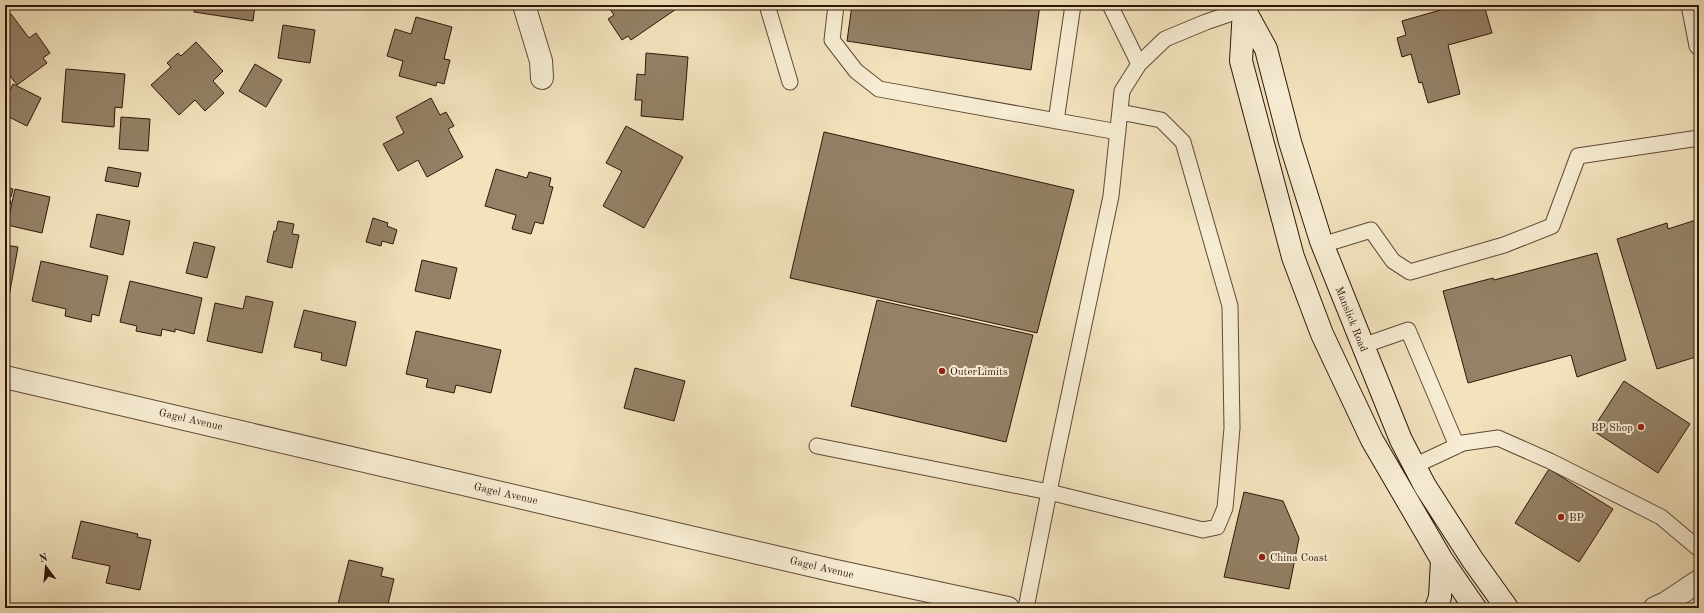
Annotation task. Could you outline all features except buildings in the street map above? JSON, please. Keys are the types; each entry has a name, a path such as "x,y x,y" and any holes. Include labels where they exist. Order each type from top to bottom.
{"main road":[{"path":"524,5 541,61 542,78"},
{"path":"1246,6 1241,61 1293,257 1322,334 1372,440 1442,560 1475,608"},
{"name":"Manslick Road","path":"1246,6 1266,49 1290,142 1322,245 1392,420 1425,486 1507,608"},
{"name":"Gagel Avenue","path":"5,377 831,570 1008,608"},
{"path":"1393,476 1414,466"},
{"path":"1436,608 1440,597 1442,560"},
{"path":"1655,608 1666,603 1699,580"}],"lane":[{"path":"767,5 790,82"},
{"path":"836,5 832,40 856,71 879,89 1118,132"},
{"path":"1056,121 1073,5"},
{"path":"1110,5 1140,64"},
{"path":"1689,5 1698,47"},
{"path":"1026,608 1111,196 1122,91 1140,64 1165,39 1246,6"},
{"path":"817,446 1049,492 1203,530 1217,527 1225,508 1232,428 1230,306 1183,142 1160,120 1120,112"},
{"path":"1322,245 1371,230 1393,261 1410,272 1497,247 1552,226 1578,156 1699,138"},
{"path":"1362,346 1408,330 1457,446"},
{"path":"1414,466 1463,443 1498,438 1550,461 1661,517 1699,549"}],"place":[{"name":"OuterLimits","path":"942,371"},
{"name":"BP Shop","path":"1641,427"},
{"name":"BP","path":"1561,517"},
{"name":"China Coast","path":"1262,557"}]}
